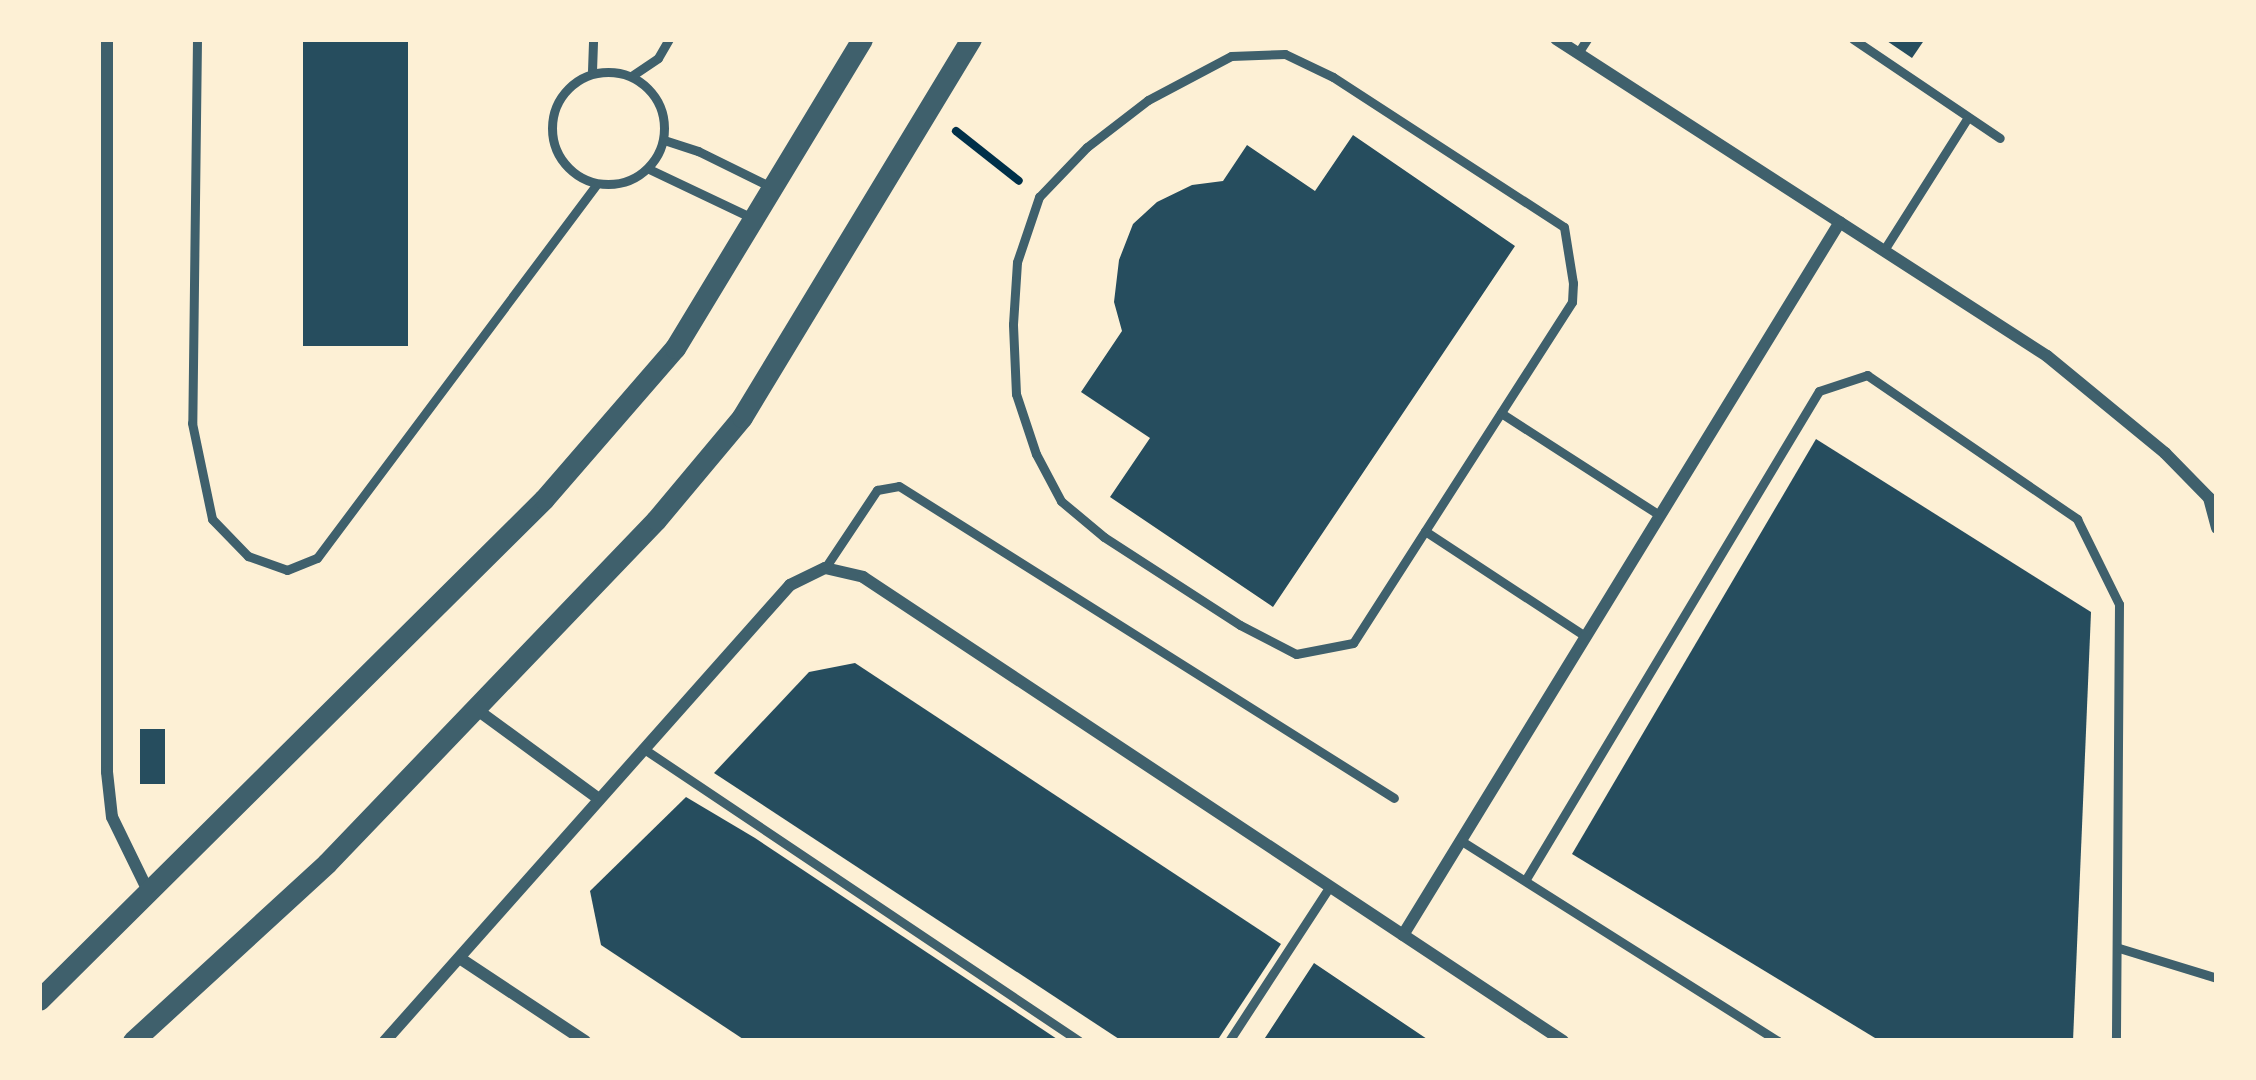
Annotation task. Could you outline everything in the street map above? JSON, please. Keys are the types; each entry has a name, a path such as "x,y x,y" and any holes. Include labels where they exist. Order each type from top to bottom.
{"street":[{"path":"107,39 106,772 112,817 150,895"},
{"path":"39,1000 150,895 544,499 675,348 862,39"},
{"path":"133,1041 327,863 656,520 742,417 931,112 971,39"},
{"path":"1556,39 2047,356 2164,453 2210,498 2217,528"},
{"path":"1403,935 1840,222"},
{"path":"385,1041 790,585 825,568 863,577 1563,1041"},
{"path":"476,709 599,799"},
{"path":"461,959 585,1041"}],"lane":[{"path":"197,39 192,424 212,519 248,556 287,570 317,559 596,185"},
{"path":"592,71 593,39"},
{"path":"633,75 662,108 664,140 649,169 624,183 596,185 563,165 550,130 561,93 592,71 633,75 658,58 669,39"},
{"path":"1578,53 1587,39"},
{"path":"1852,39 2000,138"},
{"path":"1285,54 1334,77 1564,226 1572,302 1502,413 1353,644 1295,653 1240,625 1104,537 1061,501 1036,454 1016,394 1017,262 1039,197 1087,147 1148,100 1231,56 1285,54"},
{"path":"1884,250 1968,117"},
{"path":"664,140 698,151 773,188"},
{"path":"649,169 756,220"},
{"path":"1526,879 1819,391 1867,375 2078,519 2120,604 2116,1041"},
{"path":"1502,413 1658,514"},
{"path":"825,568 877,490 898,486 1394,798"},
{"path":"1425,531 1585,636"},
{"path":"647,751 1078,1041"},
{"path":"1460,840 1778,1041"},
{"path":"1229,1041 1330,886"},
{"path":"2119,948 2217,977"}],"path":[{"path":"931,112 1039,197"}],"building":[{"path":"303,39 408,39 408,346 303,346"},
{"path":"1884,39 1925,39 1912,58"},
{"path":"1353,135 1515,246 1273,607 1110,497 1150,438 1081,392 1122,331 1114,302 1119,260 1133,224 1157,202 1192,185 1223,181 1247,145 1315,191"},
{"path":"1816,439 2091,612 2073,1041 1880,1041 1572,854"},
{"path":"855,663 1281,944 1217,1041 1122,1041 714,773 809,672"},
{"path":"140,729 165,729 165,784 140,784"},
{"path":"686,797 1060,1041 746,1041 601,945 590,891"},
{"path":"1314,963 1360,994 1430,1041 1263,1041"}]}
